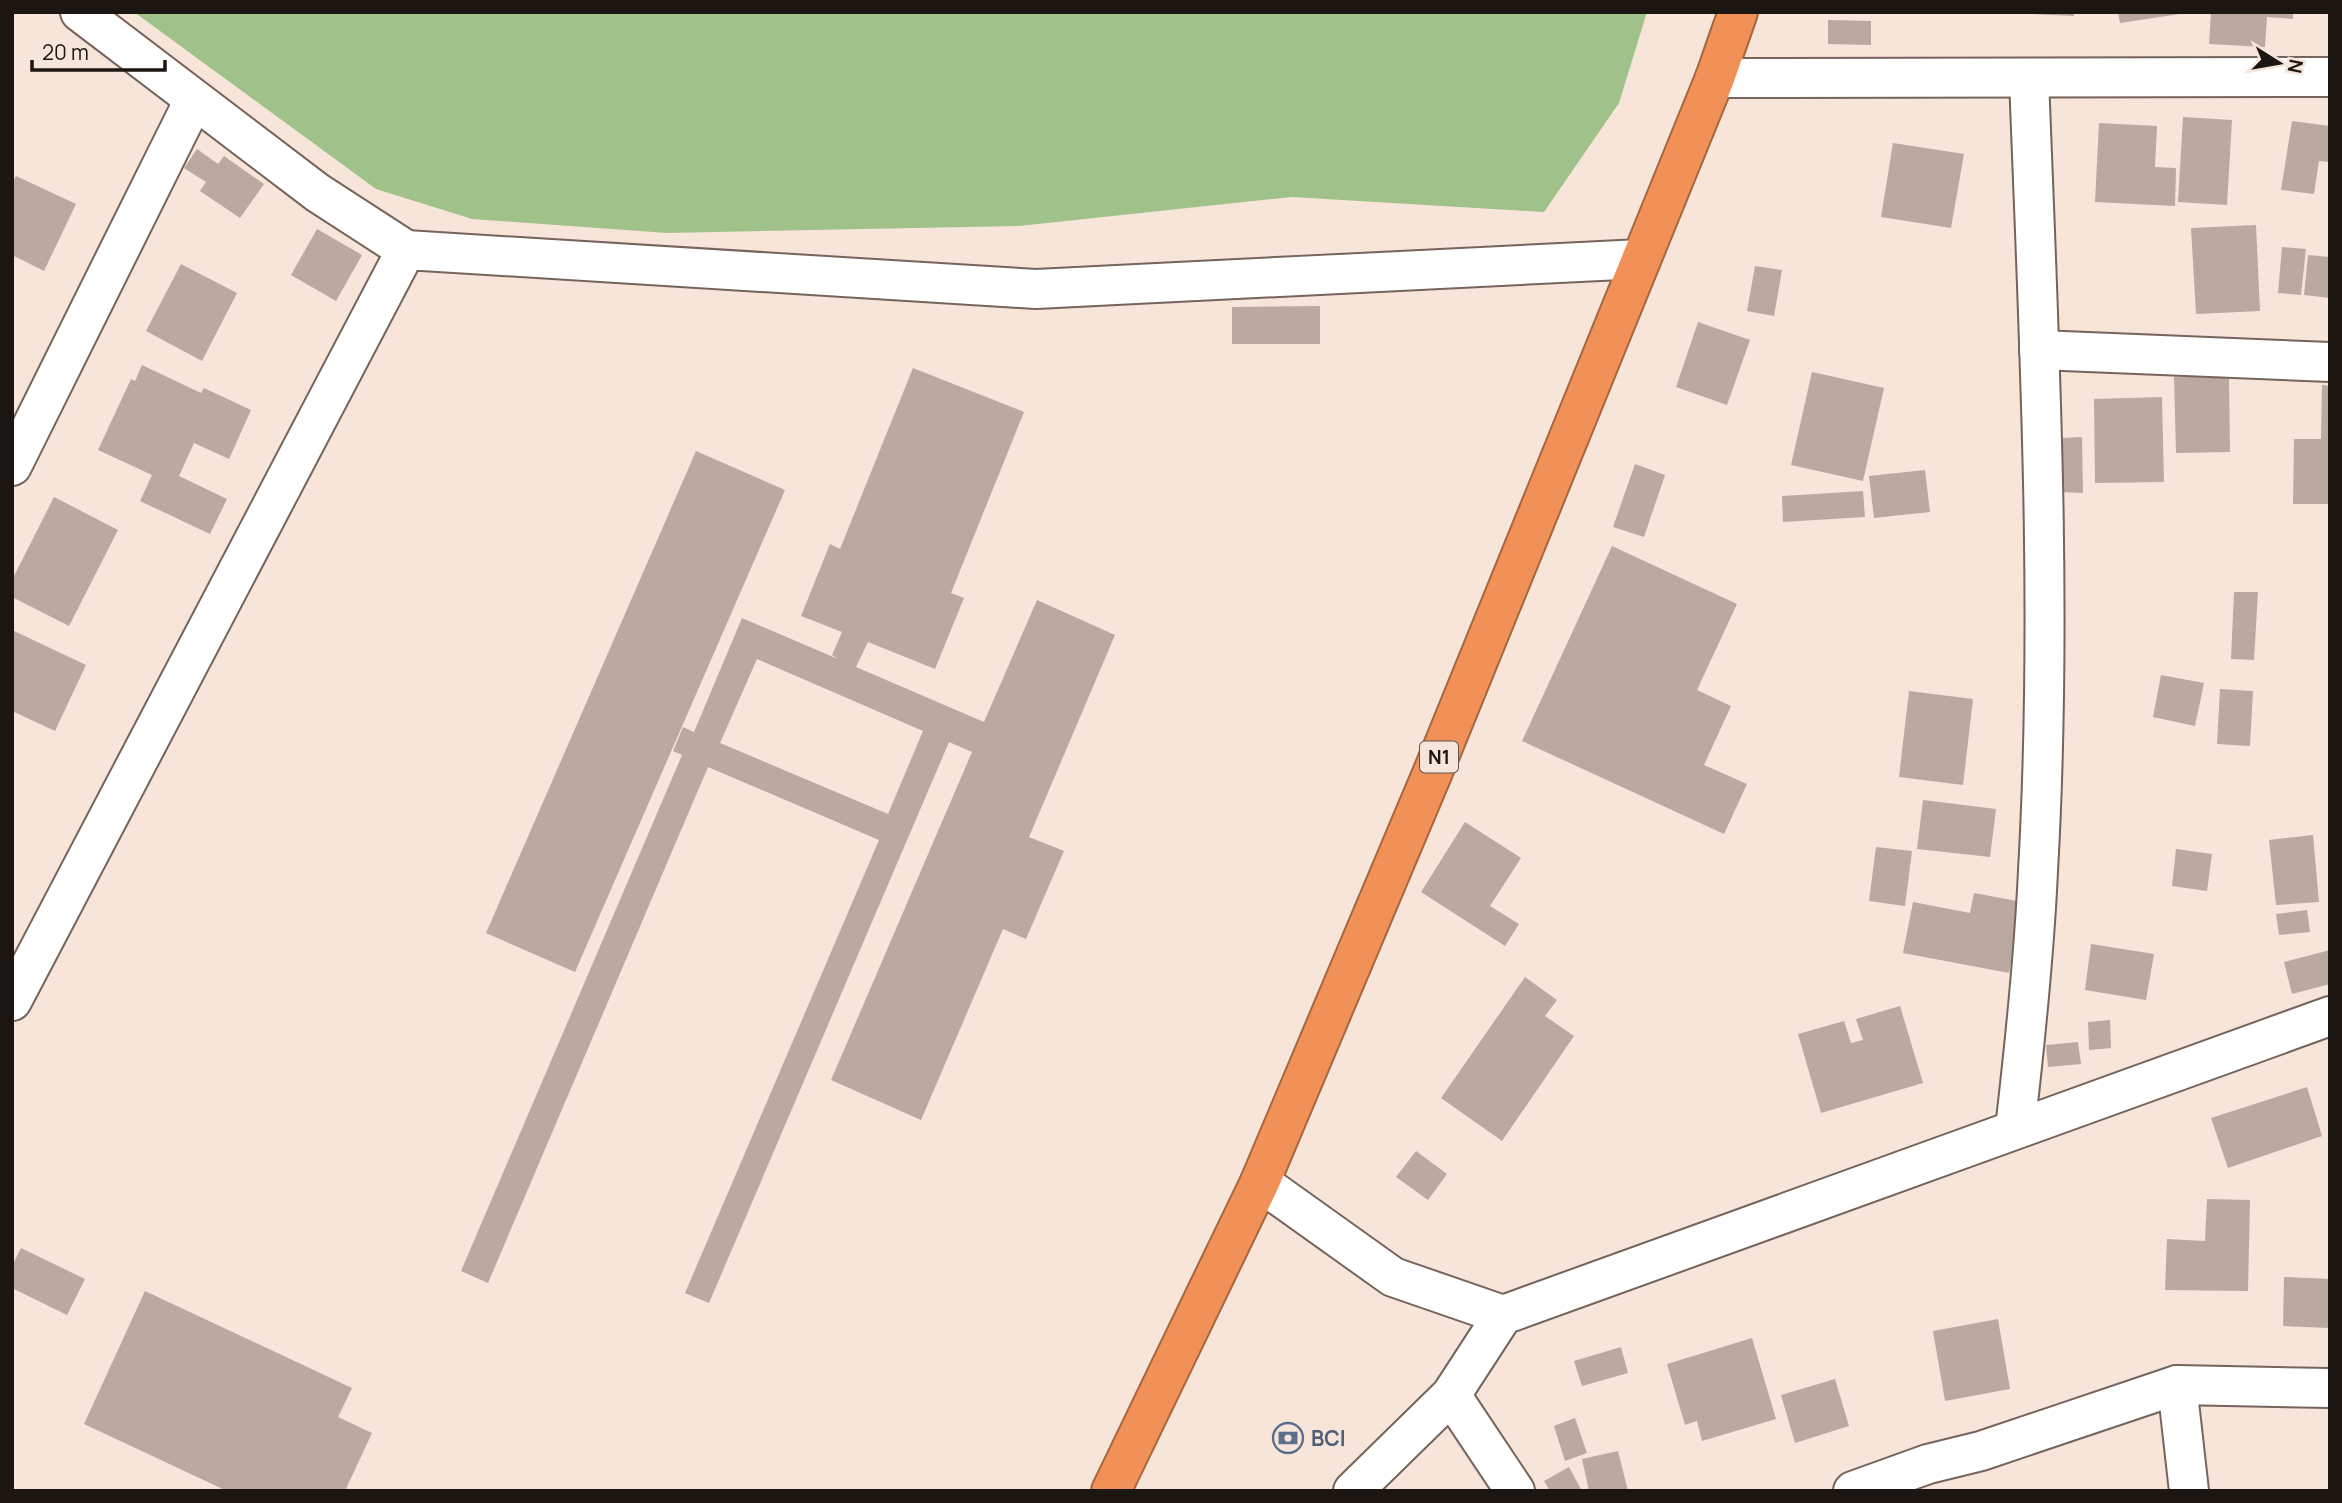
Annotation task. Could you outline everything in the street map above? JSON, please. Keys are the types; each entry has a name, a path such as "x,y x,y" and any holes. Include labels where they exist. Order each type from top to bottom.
{"highway":[{"name":"N1","path":"1111,1491 1260,1182 1432,774 1715,78 1738,12"}],"street":[{"path":"79,12 318,193 406,250 1036,289 1642,259"},
{"path":"1715,78 2330,77"},
{"path":"2015,1129 2030,996 2038,868 2044,589 2029,78"},
{"path":"12,466 194,100"},
{"path":"12,1001 406,250"},
{"path":"2039,350 2330,362"},
{"path":"1353,1491 1451,1395 1503,1315 2330,1016"},
{"path":"1260,1182 1393,1277 1503,1315"},
{"path":"2177,1385 2189,1491"},
{"path":"1853,1491 1928,1464 1982,1451 2177,1385 2330,1388"},
{"path":"1451,1395 1515,1491"}],"green space":[{"path":"134,12 1647,12 1619,103 1544,212 1292,197 1019,226 667,233 472,219 376,189"}],"building":[{"path":"2074,12 2074,16 2032,14"},
{"path":"2118,12 2180,12 2180,14 2120,23"},
{"path":"2211,12 2293,12 2293,19 2267,17 2265,47 2209,44"},
{"path":"1828,20 1871,21 1871,45 1828,44"},
{"path":"2183,117 2232,120 2227,205 2178,202"},
{"path":"2292,121 2330,126 2330,162 2319,161 2314,194 2281,190"},
{"path":"2099,123 2157,126 2155,167 2176,168 2175,206 2095,202"},
{"path":"1893,143 1964,154 1951,228 1881,217"},
{"path":"197,149 218,164 224,156 264,184 240,218 200,191 206,182 184,168"},
{"path":"16,176 76,204 44,271 12,255 12,183"},
{"path":"2256,225 2260,311 2196,314 2191,228"},
{"path":"317,229 362,255 336,301 291,275"},
{"path":"2282,247 2306,249 2301,295 2278,293"},
{"path":"2308,255 2330,257 2330,298 2304,295"},
{"path":"181,264 237,293 202,361 146,331"},
{"path":"1755,266 1782,270 1774,316 1747,311"},
{"path":"1320,306 1320,344 1232,344 1232,307"},
{"path":"1698,322 1750,340 1727,405 1676,387"},
{"path":"142,365 201,393 204,388 251,410 229,459 194,443 179,476 227,499 210,534 140,501 152,475 98,450 131,379 135,381"},
{"path":"913,368 1024,412 951,593 964,598 935,669 868,642 856,667 984,722 1037,600 1115,635 1029,837 1064,851 1026,939 1003,929 921,1120 831,1080 972,752 949,742 709,1303 685,1293 879,840 708,767 488,1283 461,1271 682,755 673,751 683,727 694,732 742,618 838,659 832,655 842,632 801,616 830,544 840,549","holes":["757,659 923,731 888,814 720,743"]},
{"path":"1812,372 1884,388 1863,481 1791,465"},
{"path":"2174,377 2229,377 2230,452 2176,453"},
{"path":"2322,385 2330,386 2330,504 2293,504 2294,439 2321,439"},
{"path":"2162,397 2164,482 2095,483 2094,399"},
{"path":"2082,437 2083,493 2060,492 2060,438"},
{"path":"696,451 785,490 575,972 486,933"},
{"path":"1635,464 1665,475 1644,537 1613,527"},
{"path":"1925,470 1930,512 1874,518 1869,476"},
{"path":"1863,491 1865,517 1783,522 1782,496"},
{"path":"54,497 118,530 69,626 12,597 12,580"},
{"path":"1612,546 1737,604 1697,690 1731,706 1704,765 1747,784 1724,834 1522,741"},
{"path":"2234,592 2258,592 2254,660 2231,659"},
{"path":"12,630 86,665 55,731 12,711"},
{"path":"2161,675 2204,683 2195,726 2153,717"},
{"path":"2220,689 2253,691 2250,746 2217,744"},
{"path":"1909,691 1973,699 1963,785 1899,777"},
{"path":"1923,800 1996,809 1990,857 1917,849"},
{"path":"1465,822 1521,858 1490,906 1519,924 1505,946 1421,892"},
{"path":"2313,835 2319,902 2276,905 2269,840"},
{"path":"1876,847 1912,851 1905,906 1869,901"},
{"path":"2176,849 2212,854 2207,891 2172,886"},
{"path":"1974,893 2022,902 2009,973 1903,953 1913,902 1970,913"},
{"path":"2307,910 2310,932 2279,935 2276,914"},
{"path":"2091,944 2154,954 2146,1000 2085,990"},
{"path":"2330,950 2330,984 2292,994 2284,962"},
{"path":"1525,977 1557,1000 1545,1016 1574,1036 1502,1141 1441,1098"},
{"path":"1900,1006 1923,1083 1821,1113 1798,1034 1844,1021 1851,1043 1863,1040 1856,1019"},
{"path":"2110,1020 2111,1048 2089,1050 2088,1022"},
{"path":"2078,1042 2081,1064 2048,1067 2046,1045"},
{"path":"2307,1087 2322,1136 2228,1168 2211,1118"},
{"path":"1416,1151 1447,1174 1428,1200 1396,1177"},
{"path":"2207,1199 2250,1200 2248,1291 2165,1290 2167,1239 2205,1241"},
{"path":"21,1248 85,1279 67,1315 12,1288 12,1266"},
{"path":"2284,1277 2330,1279 2330,1328 2283,1326"},
{"path":"145,1291 352,1388 338,1417 372,1433 345,1491 227,1491 84,1424"},
{"path":"1998,1319 2010,1389 1945,1401 1933,1331"},
{"path":"1752,1338 1776,1419 1702,1441 1697,1421 1685,1425 1667,1364"},
{"path":"1621,1347 1628,1373 1582,1386 1574,1361"},
{"path":"1835,1379 1849,1426 1795,1443 1781,1395"},
{"path":"1575,1418 1587,1453 1565,1461 1554,1426"},
{"path":"1618,1451 1628,1491 1589,1491 1582,1459"},
{"path":"1569,1467 1582,1491 1550,1491 1544,1481"}],"place":[{"name":"BCI","path":"1288,1438"}]}
